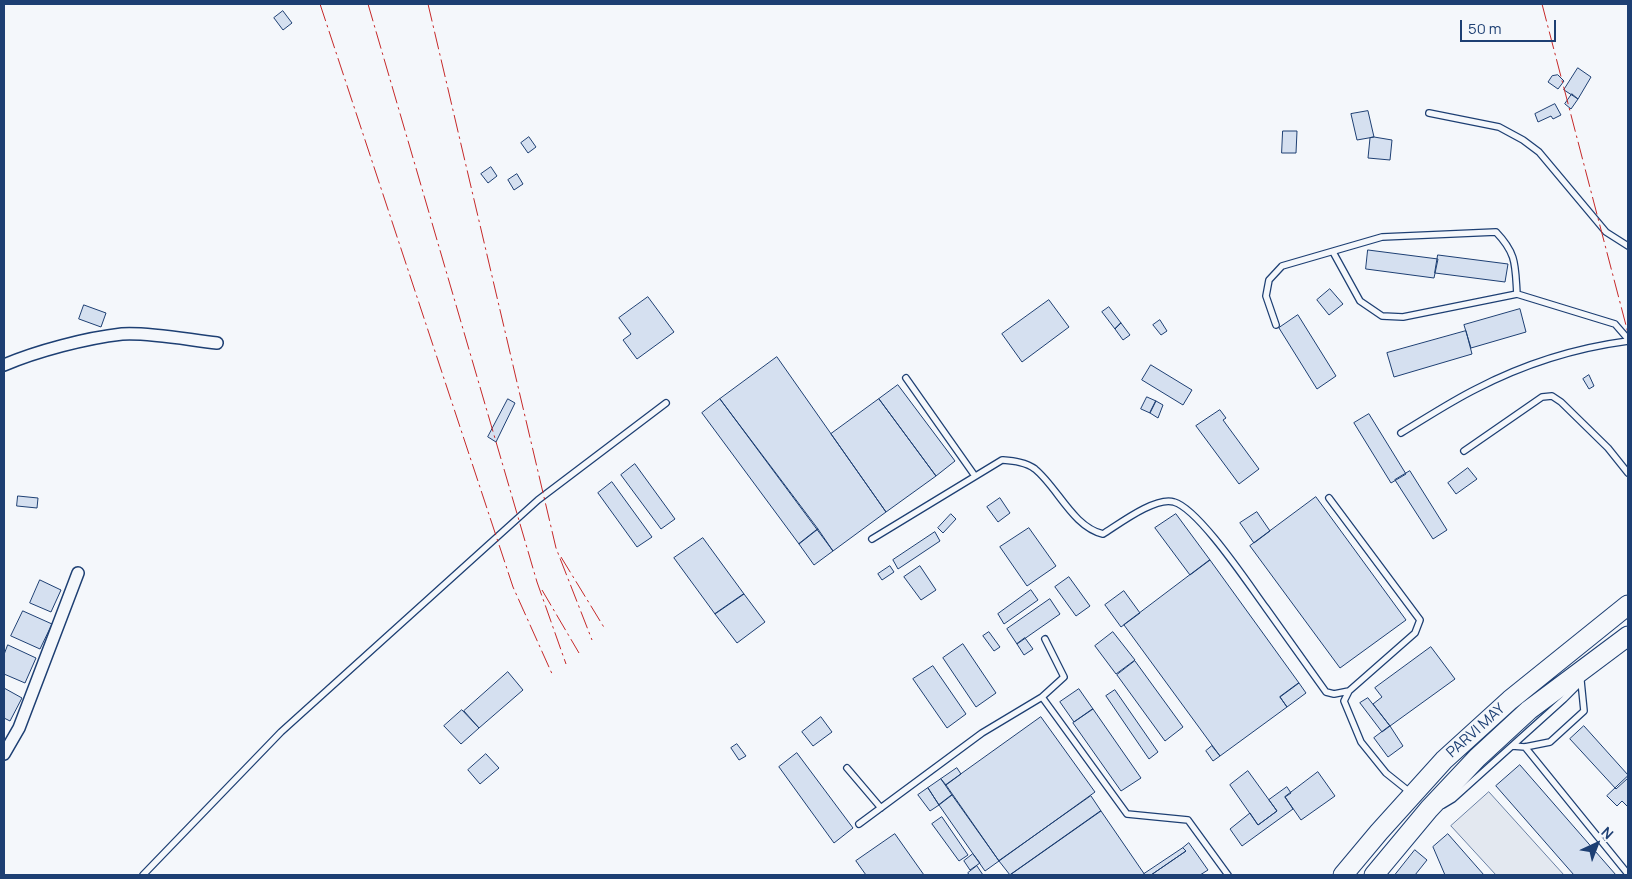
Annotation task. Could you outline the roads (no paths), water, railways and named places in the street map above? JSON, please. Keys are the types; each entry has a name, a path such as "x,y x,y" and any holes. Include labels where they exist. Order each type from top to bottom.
{"main road":[{"name":"PARVI MAY","path":"1343,875 1444,760 1510,700 1628,605"},
{"name":"PARVI MAY","path":"1374,875 1422,817 1477,758 1529,710 1583,675 1628,636"}],"street":[{"path":"4,365 80,341 123,334 163,336 217,343"},
{"path":"4,754 19,728 78,573"}],"lane":[{"path":"1429,113 1499,127 1523,140 1539,152 1606,232 1628,246"},
{"path":"1276,325 1266,296 1269,280 1282,266 1382,237 1496,232 1507,244 1515,260 1517,294"},
{"path":"1334,252 1360,301 1382,316 1403,317 1517,294 1615,324 1628,340 1553,356 1476,388 1400,433"},
{"path":"906,378 975,476"},
{"path":"1464,451 1542,397 1552,396 1561,402 1608,448 1628,473"},
{"path":"143,875 288,726 538,500 666,403"},
{"path":"872,538 1002,460 1018,461 1035,468 1086,528 1103,534 1144,509 1162,501 1174,501 1186,508 1223,548 1326,692 1334,694 1349,691"},
{"path":"1329,498 1420,620 1415,633 1349,691 1344,701 1361,742 1386,772 1413,795"},
{"path":"859,824 982,733 1042,697 1064,677 1045,639"},
{"path":"1512,746 1525,747 1550,742 1584,711 1583,675"},
{"path":"1422,817 1454,799 1564,699 1583,675"},
{"path":"1042,697 1127,814 1188,820 1228,875"},
{"path":"1525,747 1628,874"},
{"path":"847,768 880,808"}]}
